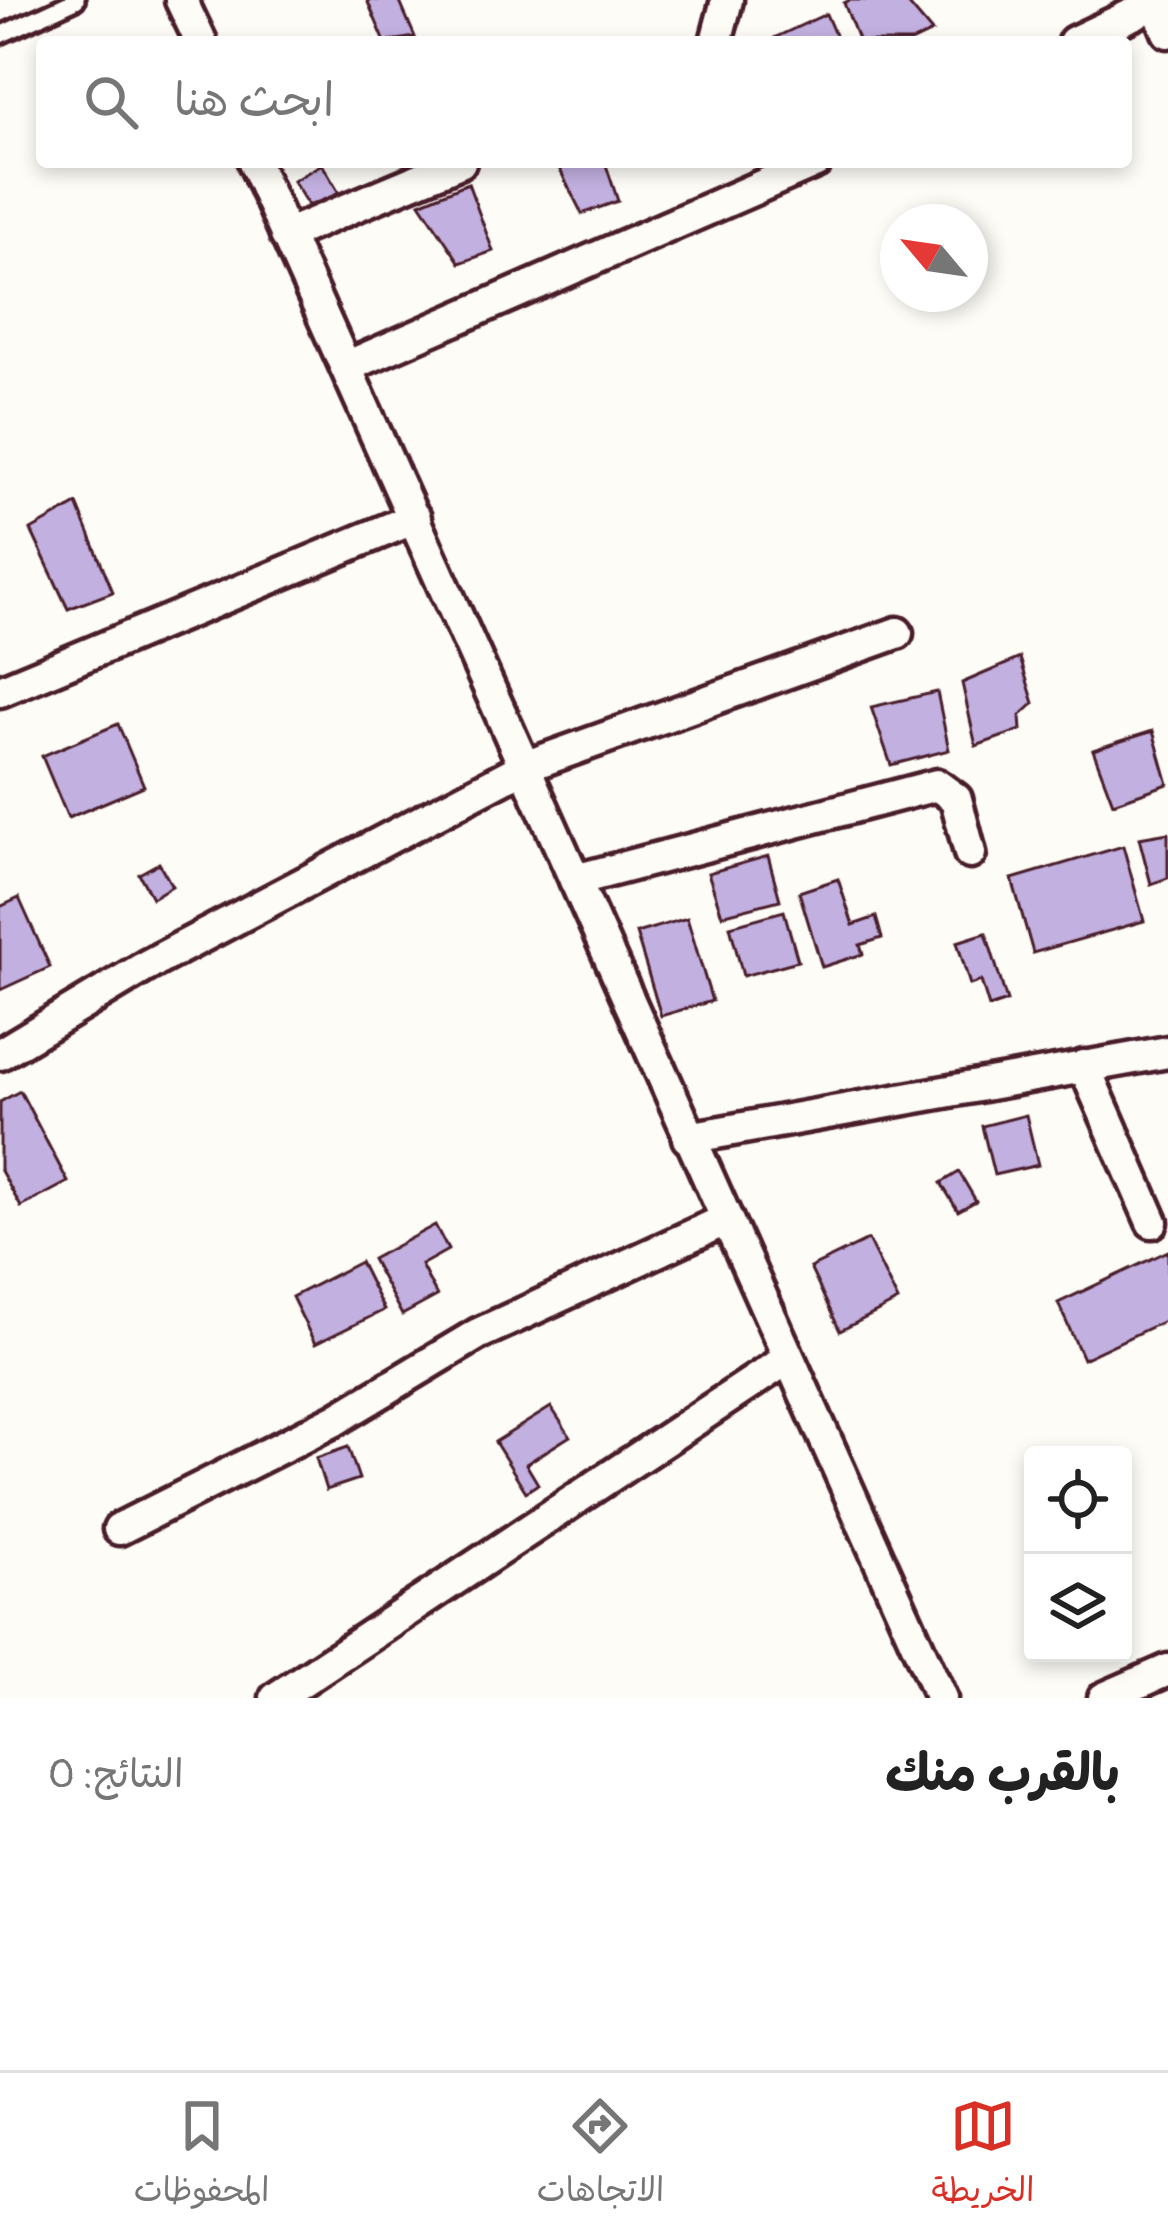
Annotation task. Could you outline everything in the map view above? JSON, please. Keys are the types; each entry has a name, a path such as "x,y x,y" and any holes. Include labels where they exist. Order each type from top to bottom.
{"street":[{"path":"182,0 198,36"},
{"path":"718,36 727,0"},
{"path":"1087,36 1159,2 1168,32"},
{"path":"257,168 723,1221 940,1698"},
{"path":"286,235 446,168"},
{"path":"346,367 802,168"},
{"path":"0,691 415,518"},
{"path":"0,1054 148,965 524,767 897,633"},
{"path":"575,880 937,785 956,799 970,853"},
{"path":"688,1138 1168,1052"},
{"path":"1084,1066 1152,1222"},
{"path":"119,1528 335,1420 478,1334 723,1221"},
{"path":"276,1698 787,1359"},
{"path":"1104,1698 1168,1670"}],"lane":[{"path":"0,35 76,0"}],"building":[{"path":"367,0 399,0 415,36 382,36"},
{"path":"905,0 932,32 857,36 844,3"},
{"path":"826,14 835,36 778,36"},
{"path":"324,168 339,193 311,210 293,181"},
{"path":"559,168 607,168 618,201 582,214"},
{"path":"468,183 493,251 460,263 420,203"},
{"path":"77,504 113,592 68,609 31,530"},
{"path":"1020,658 1034,703 1020,716 1021,730 976,746 962,683"},
{"path":"937,692 949,750 891,765 871,707"},
{"path":"118,724 144,786 68,818 42,756"},
{"path":"1153,731 1168,784 1113,803 1093,750"},
{"path":"1168,833 1168,878 1151,884 1139,838"},
{"path":"1123,846 1144,921 1033,953 1012,879"},
{"path":"768,856 780,900 722,915 708,873"},
{"path":"159,863 172,886 152,898 139,874"},
{"path":"838,879 853,925 876,917 882,938 860,945 863,954 822,967 799,892"},
{"path":"19,898 50,967 0,990 0,907"},
{"path":"784,911 798,961 743,976 730,926"},
{"path":"687,918 712,1001 661,1016 636,933"},
{"path":"986,933 1007,1001 989,1007 981,981 970,985 957,942"},
{"path":"20,1091 68,1182 21,1207 0,1169 0,1102"},
{"path":"1026,1115 1038,1165 994,1175 982,1126"},
{"path":"959,1172 976,1201 958,1211 941,1183"},
{"path":"435,1225 448,1250 421,1265 437,1296 402,1315 372,1259"},
{"path":"868,1240 898,1301 840,1331 810,1268"},
{"path":"1168,1251 1168,1319 1083,1359 1058,1303"},
{"path":"360,1262 384,1310 315,1344 292,1297"},
{"path":"551,1407 570,1436 526,1464 538,1484 526,1492 495,1442"},
{"path":"348,1447 359,1479 326,1490 316,1458"}]}
